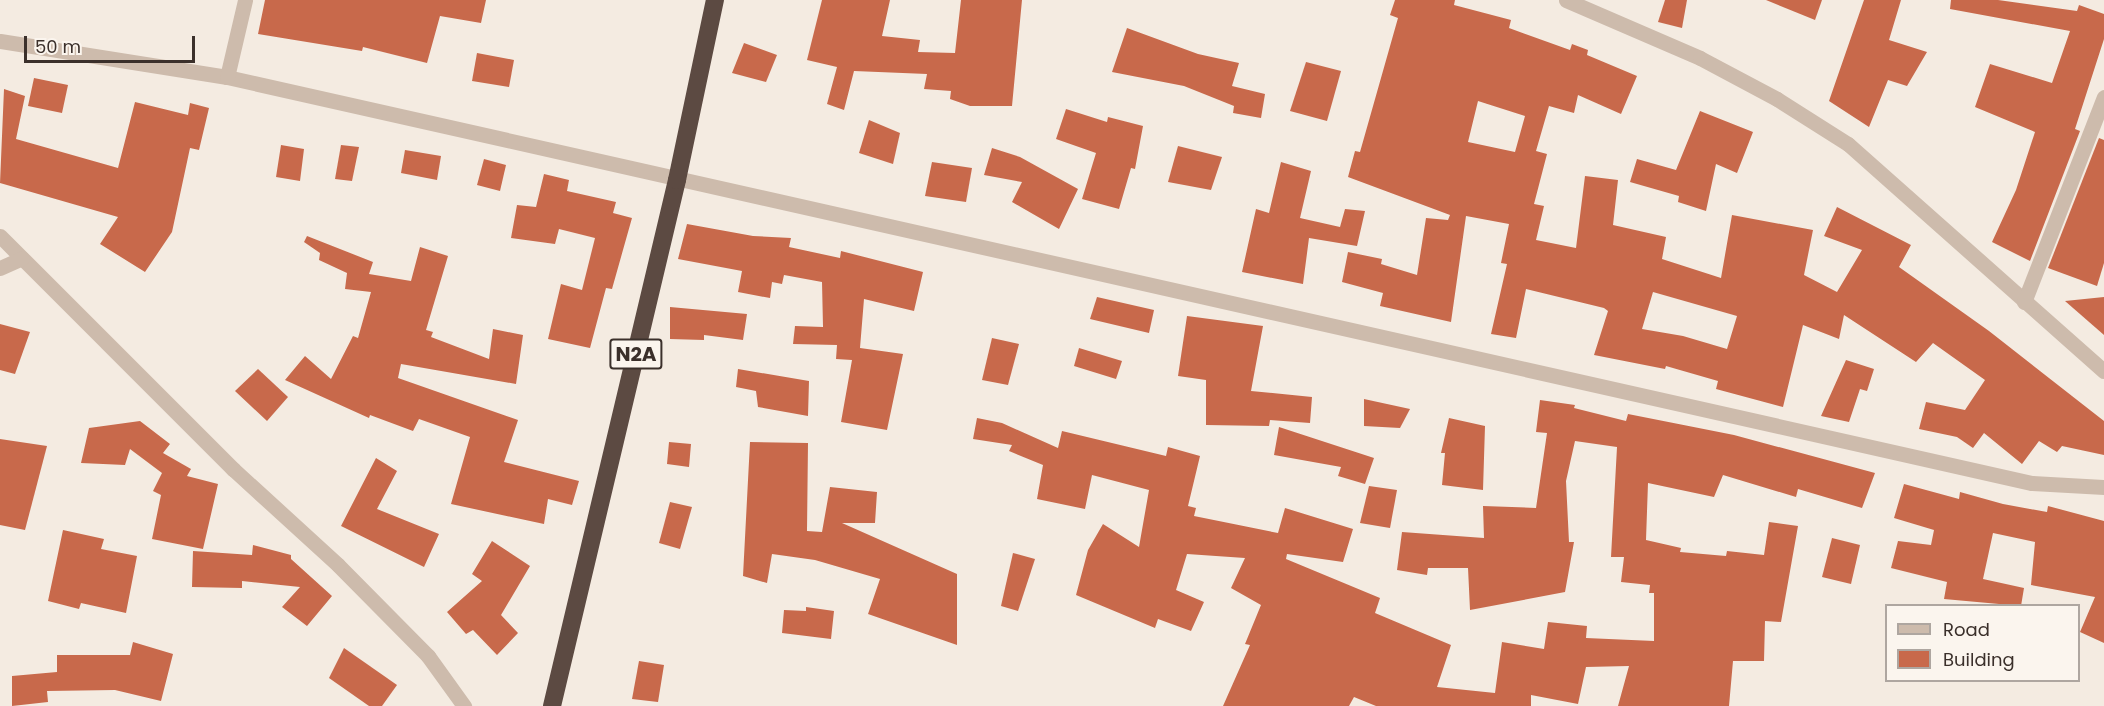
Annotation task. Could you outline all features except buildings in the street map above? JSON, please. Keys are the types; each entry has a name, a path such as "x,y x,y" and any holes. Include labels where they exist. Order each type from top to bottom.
{"highway":[{"name":"N2A","path":"552,706 677,180 715,0"}],"street":[{"path":"228,77 245,0"},
{"path":"1566,0 1700,58 1777,99 1848,144 2104,371"},
{"path":"0,41 228,77 677,180 1499,360 2032,483 2104,487"},
{"path":"2024,302 2104,97"},
{"path":"0,236 233,469 338,565 428,656 464,706"},
{"path":"0,267 22,258"}]}
